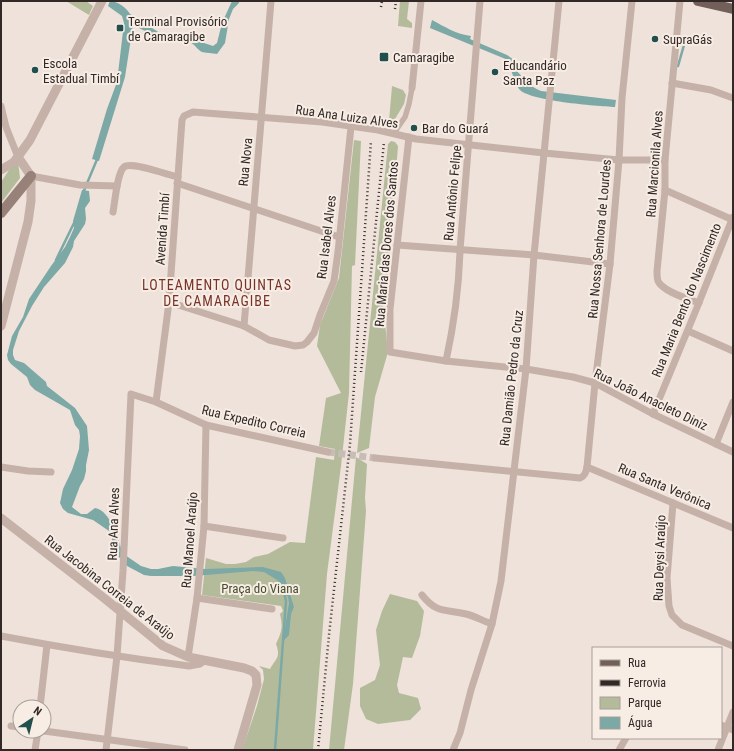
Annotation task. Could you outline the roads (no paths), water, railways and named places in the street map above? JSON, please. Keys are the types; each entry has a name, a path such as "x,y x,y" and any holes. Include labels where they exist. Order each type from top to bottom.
{"main road":[{"path":"698,1 733,9"},
{"path":"1,212 31,176"}],"street":[{"name":"Rua Nova","path":"244,326 271,1"},
{"path":"394,133 406,117 410,104 421,1"},
{"name":"Rua Antônio Felipe","path":"446,361 457,298 480,1"},
{"name":"Rua Damião Pedro da Cruz","path":"453,750 460,733 471,690 492,624 501,581 526,369 534,255 559,1"},
{"name":"Rua Nossa Senhora de Lourdes","path":"514,472 580,478 583,477 587,467 595,383 610,264 621,109 632,1"},
{"name":"Rua Marcionila Alves","path":"680,1 665,160 665,190 657,271 658,281 664,287 672,292 699,303"},
{"path":"1,170 14,162 33,134 100,4"},
{"path":"672,83 711,90 733,98"},
{"path":"1,106 6,127 18,157 31,176 31,201 28,222 1,326"},
{"name":"Rua Ana Luiza Alves","path":"193,112 322,122 394,133 409,137 544,153 618,160 665,160"},
{"name":"Avenida Timbí","path":"156,402 169,302 182,120 184,116 193,112"},
{"name":"Rua Isabel Alves","path":"169,302 244,326 269,340 284,344 303,345 307,342 314,332 334,281 351,126"},
{"name":"Rua Maria das Dores dos Santos","path":"390,352 390,309 409,137"},
{"path":"113,212 117,186 122,170 125,166 132,165 339,237"},
{"path":"31,176 80,185 117,186"},
{"path":"665,190 733,219"},
{"name":"Rua Maria Bento do Nascimento","path":"653,414 733,219"},
{"path":"397,245 534,255 610,264"},
{"path":"688,331 733,351"},
{"name":"Rua João Anacleto Diniz","path":"390,352 446,361 526,369 573,377 595,383 653,414 733,452"},
{"name":"Rua Expedito Correia","path":"130,394 156,402 206,425 328,452"},
{"name":"Rua Ana Alves","path":"106,750 117,656 123,571 130,394"},
{"path":"716,444 733,402"},
{"name":"Rua Manoel Araújo","path":"188,657 197,598 204,526 206,425"},
{"path":"376,458 514,472"},
{"path":"1,466 28,472 51,472"},
{"name":"Rua Santa Verônica","path":"587,467 733,528"},
{"name":"Rua Deysi Araújo","path":"673,503 668,578 668,606 672,615 682,625 733,646"},
{"name":"Rua Jacobina Correia de Araújo","path":"1,518 163,646 188,657 244,668 252,671 256,675 257,684 238,750"},
{"path":"204,526 283,538"},
{"path":"422,595 434,607 443,611 466,614 492,624"},
{"path":"197,598 272,609"},
{"path":"1,636 47,645 189,666 200,664 204,661"},
{"path":"41,699 47,645"},
{"path":"718,750 733,712"},
{"path":"52,732 185,750"},
{"path":"35,750 37,739"},
{"path":"619,750 625,739"}],"water":[{"path":"110,1 122,5 130,14 163,35 186,37 213,46 217,43 222,23 232,1 239,1 239,3 233,9 229,19 225,43 217,54 202,52 184,40 161,42 153,35 133,25 125,77 99,161 92,159 117,82 124,23 122,16 108,6"},
{"path":"432,20 455,32 471,36 470,39 507,55 517,62 516,70 527,82 541,91 616,100 615,107 549,100 525,93 517,86 508,60 430,28"},
{"path":"82,190 89,191 90,201 85,208 85,224 74,241 73,247 65,263 44,287 32,306 19,331 13,350 15,360 24,363 46,382 47,386 75,408 87,426 89,450 86,471 72,507 81,514 87,514 95,508 105,514 110,520 117,534 122,553 141,566 151,569 173,566 205,569 263,567 281,572 285,578 294,607 291,614 289,635 283,641 289,603 288,597 277,580 264,572 253,571 194,576 144,575 127,566 118,556 112,547 112,537 109,531 93,520 68,513 63,509 60,503 63,489 72,470 79,449 79,430 75,425 70,410 35,390 30,385 27,377 11,364 7,355 12,336 23,317 29,299 65,247 70,237 74,228 73,221"}],"waterway":[{"path":"678,66 684,45"},
{"path":"83,193 98,157"},
{"path":"56,260 74,223"},
{"path":"275,750 286,601 284,592"}],"tunnel":[{"path":"328,452 375,458"}],"railway":[{"path":"381,7 382,1"},
{"path":"395,9 396,1"},
{"path":"318,750 350,444 371,141"},
{"path":"361,372 384,142"}],"place":[{"name":"Terminal Provisório de Camaragibe","path":"120,28"},
{"name":"SupraGás","path":"655,39"},
{"name":"Camaragibe","path":"384,57"},
{"name":"Escola Estadual Timbí","path":"35,70"},
{"name":"Educandário Santa Paz","path":"495,72"},
{"name":"Bar do Guará","path":"414,128"}],"district":[{"name":"LOTEAMENTO QUINTAS DE CAMARAGIBE","path":"217,294"}],"park label":[{"name":"Praça do Viana","path":"260,588"}]}
